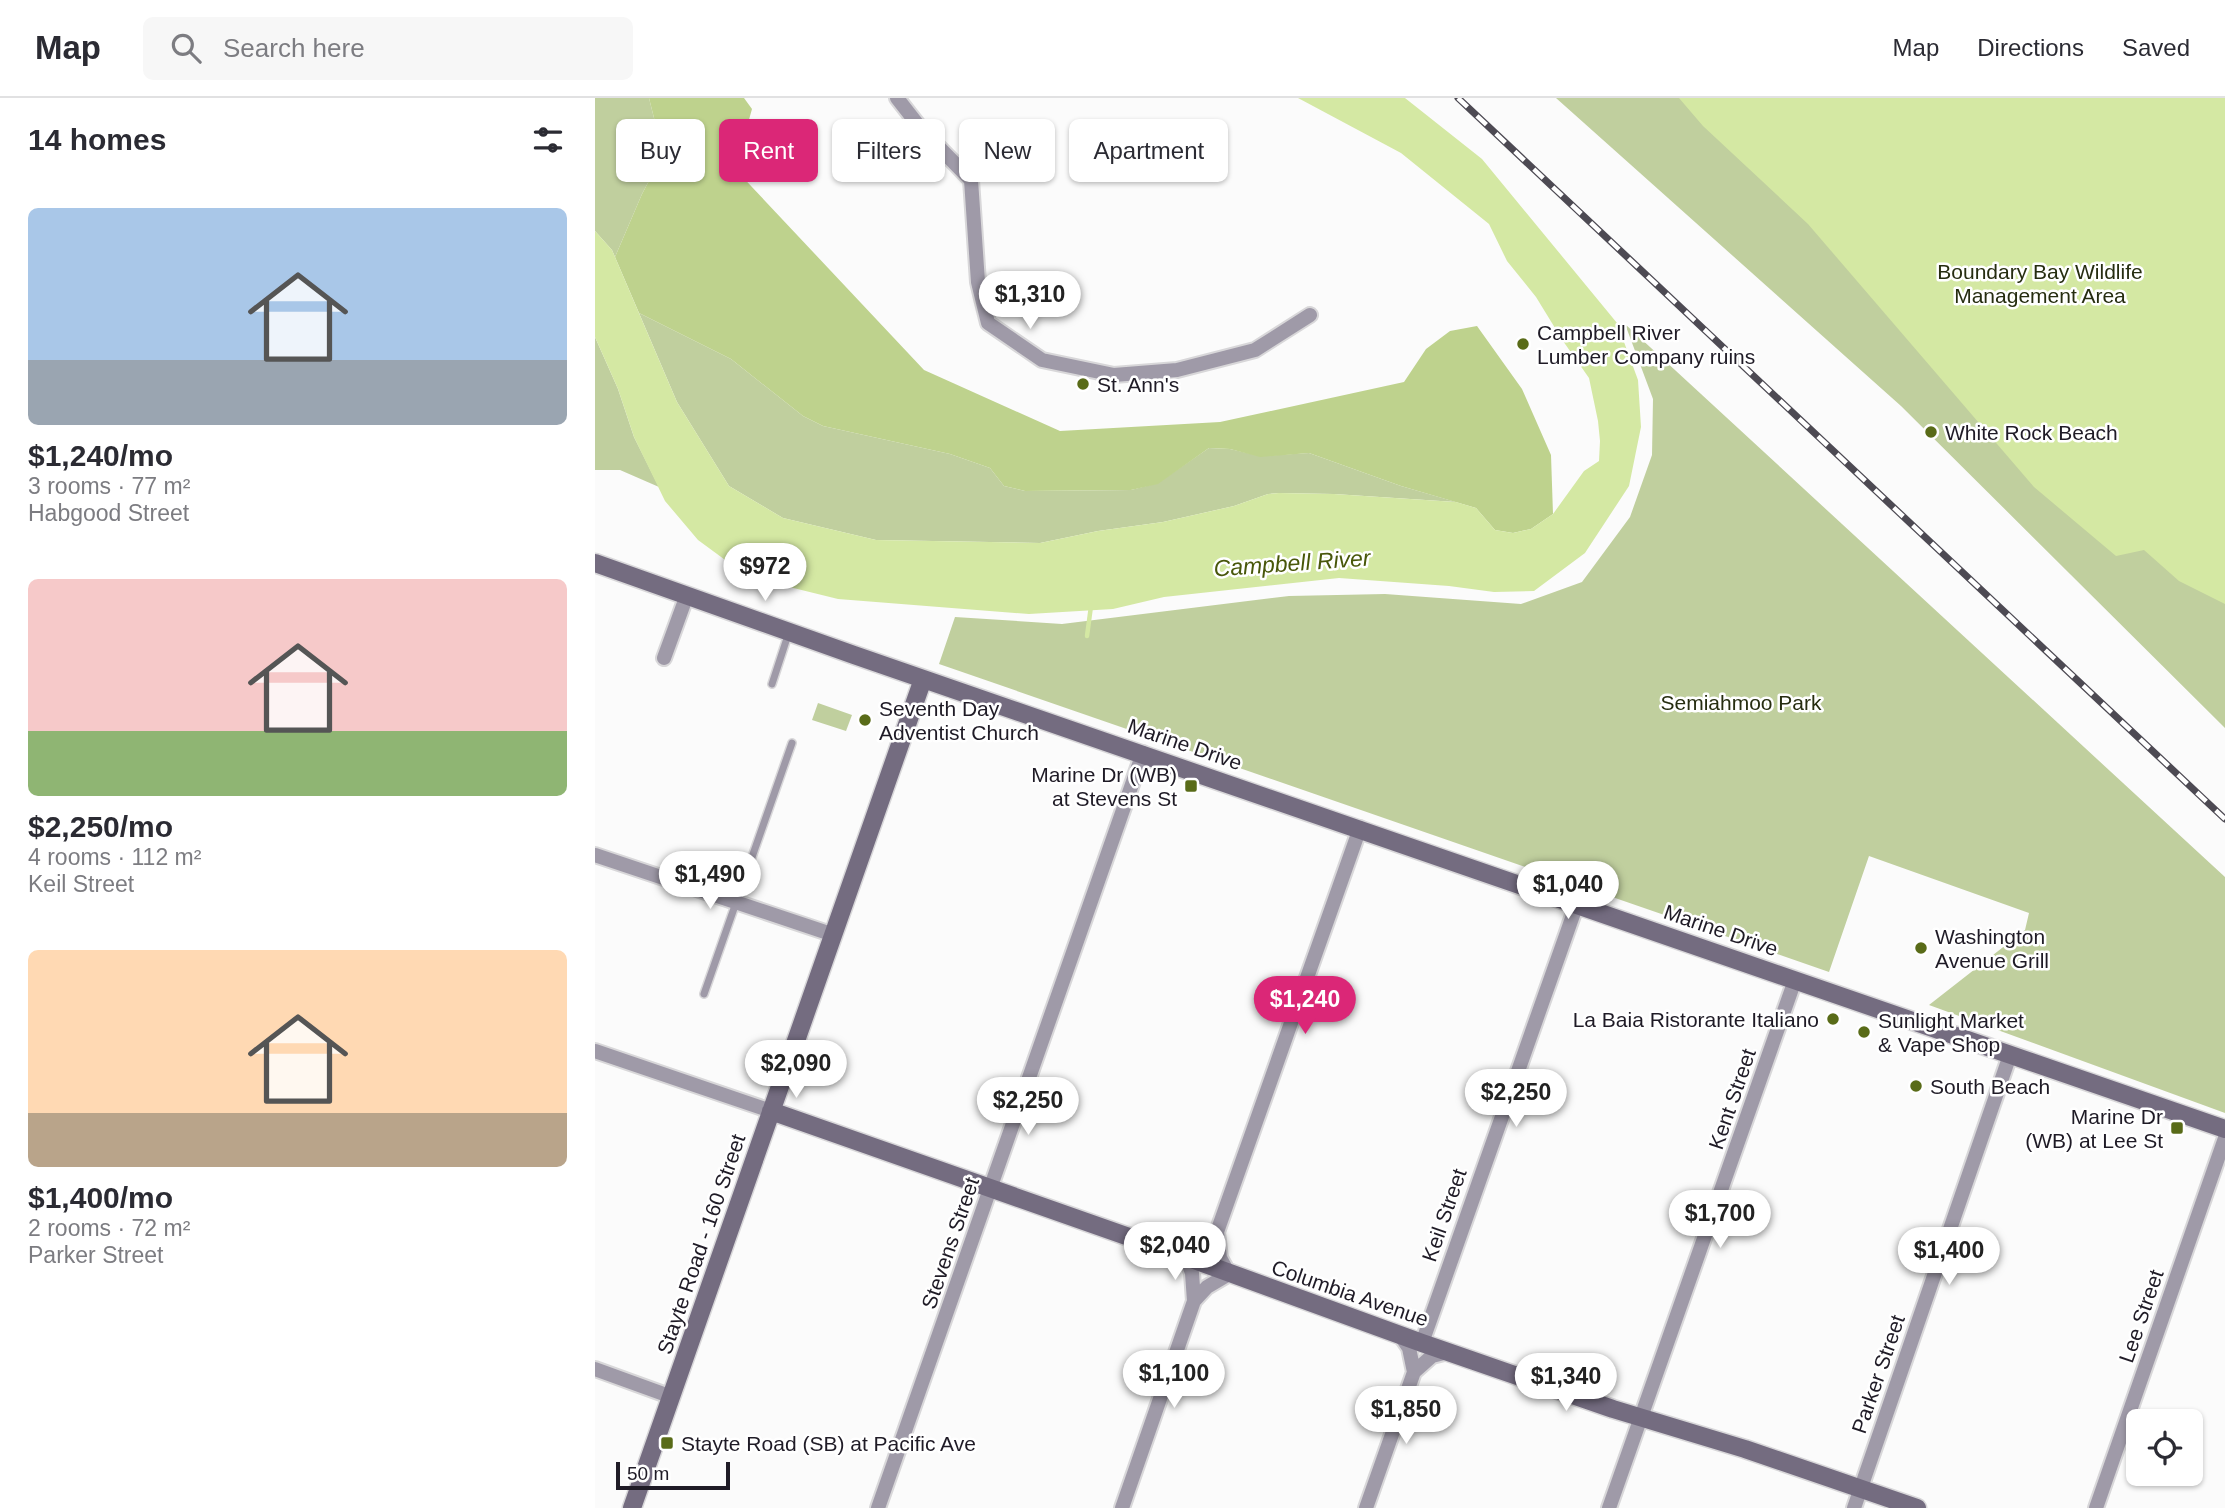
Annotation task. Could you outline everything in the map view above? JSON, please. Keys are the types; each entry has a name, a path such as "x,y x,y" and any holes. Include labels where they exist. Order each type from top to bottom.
{"street":[{"path":"897,98 922,130 971,180 978,282 988,323 1042,360 1114,375 1177,370 1255,350 1310,315"},
{"name":"Marine Drive","path":"595,563 2225,1129"},
{"path":"664,658 687,595"},
{"name":"Stayte Road - 160 Street","path":"632,1508 923,678"},
{"name":"Stevens Street","path":"879,1508 1143,754"},
{"path":"1122,1508 1194,1301 1192,1273 1186,1257 1205,1246 1217,1233 1360,828"},
{"path":"595,855 834,934"},
{"name":"Keil Street","path":"1422,1343 1577,904"},
{"name":"Kent Street","path":"1609,1508 1795,980"},
{"path":"595,1051 771,1111"},
{"name":"Parker Street","path":"1854,1508 2010,1055"},
{"name":"Columbia Avenue","path":"771,1111 1422,1343 1917,1508"},
{"name":"Lee Street","path":"2096,1508 2225,1138"},
{"path":"1194,1301 1207,1287 1229,1274 1220,1258 1217,1233"},
{"path":"1400,1335 1409,1348 1414,1372"},
{"path":"1366,1508 1414,1372 1432,1356 1448,1352"},
{"path":"595,1369 672,1397"}],"lane":[{"path":"772,684 789,632"},
{"path":"704,994 792,743"}],"green space":[{"path":"595,98 649,98 654,119 616,119 616,182 648,182 615,257 595,231"},
{"name":"Boundary Bay Wildlife Management Area","path":"1556,98 2225,98 2225,728 1901,406"},
{"path":"639,313 731,359 803,416 823,426 950,454 990,468 1004,486 1025,491 1131,490 1158,483 1209,448 1230,449 1260,456 1309,453 1401,486 1456,502 1279,493 1163,522 1040,543 876,540 783,518 729,486 677,402"},
{"name":"Semiahmoo Park","path":"1625,324 2225,877 2225,1113 1929,1005 2025,930 2029,913 1869,856 1829,972 939,664 955,617 1062,624 1289,596 1385,594 1521,604 1582,582 1630,517 1652,455 1653,399"},
{"path":"595,337 618,389 634,437 659,487 620,470 595,470"},
{"path":"818,703 852,715 846,731 812,720"}],"shaded area":[{"path":"649,98 744,98 752,109 749,119 719,119 719,182 747,182 924,370 1060,431 1220,422 1404,382 1426,349 1450,331 1477,326 1522,389 1551,455 1553,514 1531,529 1513,533 1495,530 1476,508 1401,486 1309,453 1260,457 1230,449 1209,448 1158,484 1131,490 1025,491 1004,486 990,468 950,454 823,426 803,416 731,359 639,313 615,257 642,194 648,182 705,182 705,119 654,119"}],"water":[{"name":"Campbell River","path":"1298,98 1405,98 1482,159 1617,323 1638,380 1641,427 1629,486 1585,553 1534,591 1494,592 1339,578 1164,597 1113,609 1029,614 838,599 761,580 732,565 698,540 665,501 634,437 618,389 595,337 595,231 612,250 677,402 729,486 783,518 876,540 1040,543 1163,522 1279,493 1456,502 1476,508 1495,530 1513,533 1531,529 1553,514 1584,471 1599,461 1598,421 1589,378 1536,297 1507,261 1489,224 1401,153"},
{"name":"Boundary Bay Wildlife Management Area","path":"1679,98 2225,98 2225,604 2179,581 2144,550 2116,556 2034,487 1808,224 1703,126"}],"waterway":[{"path":"1087,636 1091,606"}],"railway":[{"path":"1458,98 2225,819"}],"place":[{"name":"Campbell River Lumber Company ruins","path":"1523,344"},
{"name":"St. Ann's","path":"1083,384"},
{"name":"White Rock Beach","path":"1931,432"},
{"name":"Seventh Day Adventist Church","path":"865,720"},
{"name":"Marine Dr (WB) at Stevens St","path":"1191,786"},
{"name":"Washington Avenue Grill","path":"1921,948"},
{"name":"La Baia Ristorante Italiano","path":"1833,1019"},
{"name":"Sunlight Market & Vape Shop","path":"1864,1032"},
{"name":"South Beach","path":"1916,1086"},
{"name":"Marine Dr (WB) at Lee St","path":"2177,1128"},
{"name":"Stayte Road (SB) at Pacific Ave","path":"667,1443"}]}
